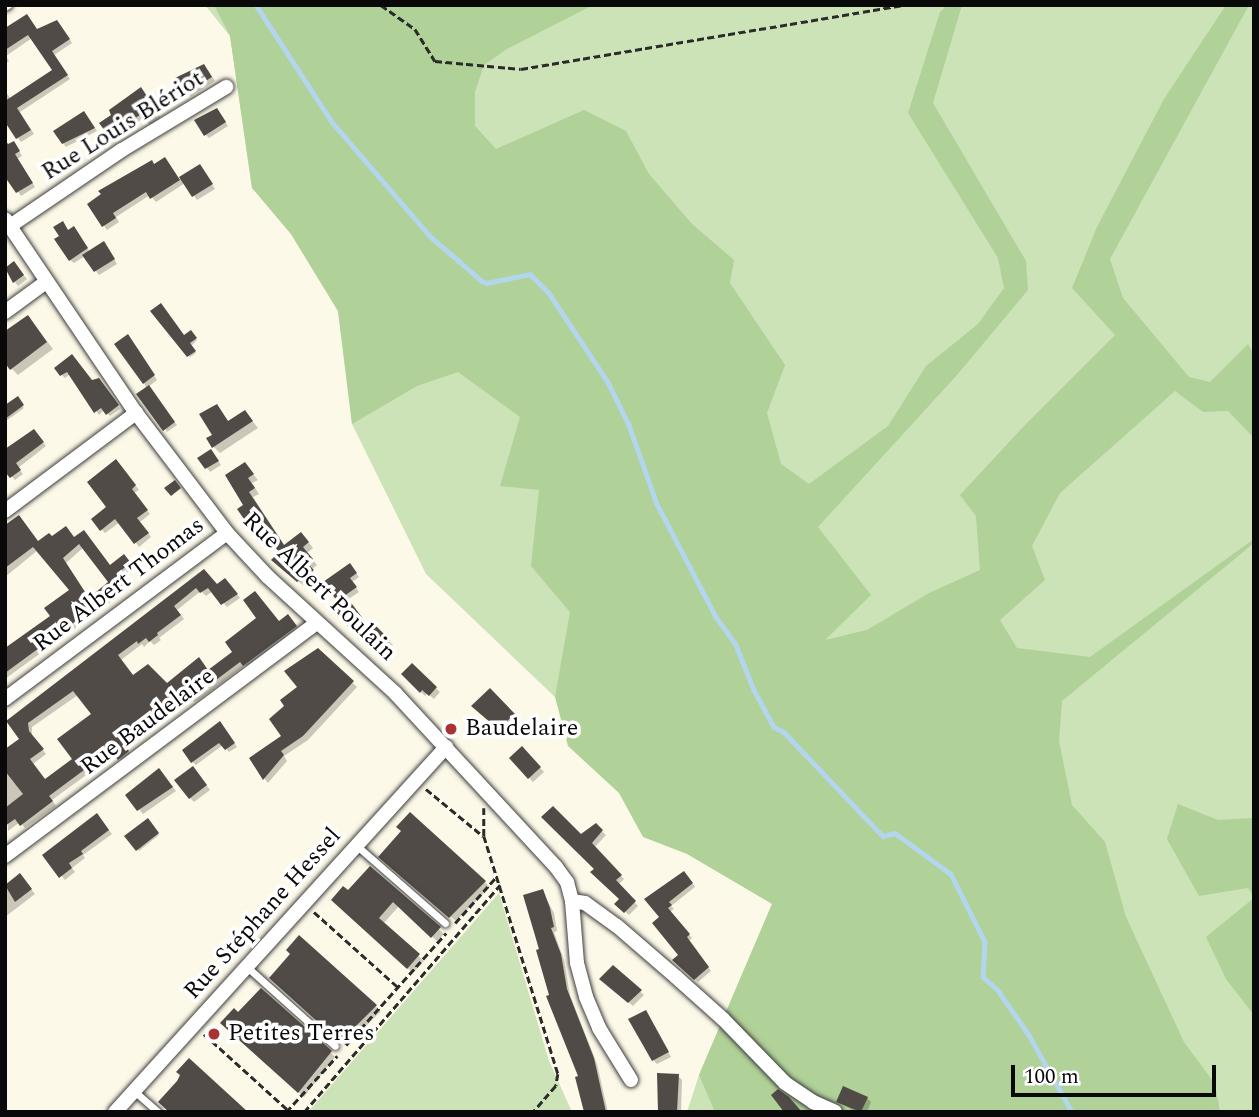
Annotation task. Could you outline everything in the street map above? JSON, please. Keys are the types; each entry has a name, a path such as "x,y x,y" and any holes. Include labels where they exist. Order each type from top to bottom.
{"street":[{"name":"Rue Louis Blériot","path":"7,223 226,87"},
{"name":"Rue Albert Poulain","path":"7,223 136,413 227,533 317,623 352,651 446,747 556,867 566,882 572,901 577,963 586,996 599,1028 631,1080"},
{"path":"5,312 46,282"},
{"path":"5,511 136,413"},
{"name":"Rue Albert Thomas","path":"5,699 227,533"},
{"name":"Rue Baudelaire","path":"5,856 317,623"},
{"name":"Rue Stéphane Hessel","path":"115,1112 446,747"},
{"path":"572,901 585,903 617,926 723,1019 785,1083 813,1102 835,1112"}],"lane":[{"path":"357,845 445,923"},
{"path":"247,967 335,1046"},
{"path":"134,1090 158,1112"}],"path":[{"path":"381,5 415,29 435,61 521,69 905,5"},
{"path":"416,780 484,836"},
{"path":"490,795 482,814 484,836 558,1074 556,1086 533,1112"},
{"path":"194,1025 287,1111 497,876"},
{"path":"304,1112 500,885"},
{"path":"304,903 398,987"}],"green space":[{"path":"205,5 1254,5 1254,1112 687,1112 699,1075 772,904 426,574 352,424 338,311 291,234 252,188 230,36"},
{"path":"214,5 593,5 507,49 484,65 475,92 475,126 496,149 584,110 626,131 649,174 692,224 734,260 730,283 785,365 767,413 781,464 809,484 888,426 926,366 978,324 1004,288 998,258 908,113 940,12 947,5 962,5 933,103 1026,261 1028,290 957,375 818,527 871,595 825,640 867,630 929,593 980,570 976,516 960,495 1115,335 1072,288 1097,227 1164,99 1226,5 1249,5 1110,259 1123,298 1189,377 1210,382 1248,344 1254,354 1254,438 1228,411 1203,412 1175,391 1060,493 1032,546 1045,580 1000,620 1017,648 1090,657 1254,539 1254,543 1062,701 1059,741 1072,805 1105,842 1126,917 1184,1042 1215,1084 1220,1112 715,1112 699,1075 772,904 687,854 643,837 619,793 568,746 555,697 570,612 531,566 539,490 500,486 520,417 458,372 417,386 352,424 338,311 291,234 252,188 230,36"},
{"path":"1178,804 1218,820 1254,818 1254,897 1248,888 1199,896 1167,839"},
{"path":"499,893 549,1061 572,1112 308,1112"},
{"path":"1254,898 1254,1015 1226,979 1206,937"}],"building":[{"path":"27,14 37,29 57,20 70,39 52,51 68,75 17,108 31,130 16,139 5,122 5,101 52,70 28,35 5,50 5,28"},
{"path":"204,64 212,77 185,94 175,78"},
{"path":"141,87 158,113 145,122 140,115 108,135 99,123 111,115 109,110"},
{"path":"217,108 226,122 204,136 194,120"},
{"path":"84,111 95,128 62,144 53,131"},
{"path":"5,140 8,144 14,141 20,151 15,154 33,183 16,193 5,177"},
{"path":"165,157 180,180 150,199 146,192 113,213 116,218 102,227 87,204 101,194 98,191 152,160 154,164"},
{"path":"200,164 213,184 192,197 179,177"},
{"path":"63,221 68,230 74,226 88,248 69,261 54,239 59,236 53,227"},
{"path":"104,241 115,259 94,272 82,255"},
{"path":"14,261 24,275 13,283 5,268"},
{"path":"161,303 184,335 191,330 197,338 190,343 196,351 187,357 150,311"},
{"path":"28,315 47,342 10,370 5,363 5,331"},
{"path":"128,334 155,375 143,384 114,344"},
{"path":"72,354 92,380 99,378 119,405 106,415 101,408 94,413 67,372 60,376 54,368"},
{"path":"149,385 175,422 163,431 136,394"},
{"path":"18,396 24,405 5,419 5,405"},
{"path":"217,404 228,421 245,410 253,421 212,448 206,438 212,435 199,414"},
{"path":"34,429 44,442 16,463 21,470 10,478 5,472 5,449"},
{"path":"211,449 219,461 205,469 197,458"},
{"path":"116,459 136,485 132,489 148,510 137,518 149,533 134,544 115,519 100,531 91,519 106,507 87,482"},
{"path":"245,462 254,474 248,478 255,488 249,492 284,545 301,532 309,542 303,547 313,559 308,564 314,570 297,582 271,560 279,552 267,537 260,542 237,509 243,505 225,475"},
{"path":"175,480 181,488 171,496 164,488"},
{"path":"19,515 38,541 49,533 52,536 66,526 74,537 84,530 110,565 124,554 131,563 116,574 125,585 5,673 5,648 50,616 44,608 69,590 33,547 5,568 5,525","holes":["79,544 108,582 89,598 63,558"]},
{"path":"350,563 357,573 350,578 357,587 337,601 323,582"},
{"path":"204,569 217,584 225,578 238,594 221,605 208,588 200,593 196,588 174,606 181,615 157,633 158,635 149,642 146,638 138,644 137,641 118,655 133,675 148,664 167,683 199,657 208,670 232,652 225,642 256,618 243,600 255,591 279,621 288,614 297,626 243,666 240,662 196,695 189,698 186,694 163,710 128,737 123,743 129,751 118,760 111,750 49,796 53,801 20,826 15,819 5,826 5,808 23,794 5,771 5,749 19,739 6,721","holes":["73,691 91,714 57,739 72,759 45,779 30,759 44,749 29,731 28,723"]},
{"path":"346,596 367,624 371,621 390,640 380,651 364,635 359,639 331,606"},
{"path":"318,648 354,681 303,736 281,751 284,755 263,780 249,758 281,736 269,719 284,706 280,700 297,687 284,671"},
{"path":"412,663 437,687 429,696 422,690 420,693 401,674"},
{"path":"490,688 515,714 498,729 471,706"},
{"path":"220,721 235,743 225,750 219,743 191,763 182,750"},
{"path":"522,746 541,767 528,779 509,758"},
{"path":"193,766 207,785 189,799 174,780"},
{"path":"159,768 173,787 137,811 125,795"},
{"path":"553,806 581,834 596,823 603,830 592,843 622,875 616,880 636,901 624,913 614,904 619,899 590,872 594,869 541,817"},
{"path":"410,812 486,881 449,918 378,857 401,831 396,827"},
{"path":"97,813 109,830 81,851 83,854 69,863 72,868 59,878 42,855"},
{"path":"148,818 159,833 136,851 124,836"},
{"path":"370,866 441,927 431,938 393,902 379,918 420,954 407,969 331,900 343,886 348,890"},
{"path":"684,871 693,883 669,902 672,905 668,908 690,934 687,937 709,967 694,980 672,960 678,955 652,923 659,917 644,899"},
{"path":"20,873 32,889 15,902 5,885"},
{"path":"543,889 550,908 554,927 551,928 561,954 567,989 594,1058 606,1112 584,1112 575,1077 578,1076 546,996 549,995 536,950 539,949 523,895"},
{"path":"299,935 377,1005 340,1042 269,978 290,954 286,950"},
{"path":"613,965 642,990 628,1003 599,979"},
{"path":"261,988 332,1051 298,1093 220,1023 234,1008 238,1012"},
{"path":"646,1010 669,1052 652,1061 628,1019"},
{"path":"189,1058 248,1112 169,1112 158,1102 177,1081 180,1075 176,1072"},
{"path":"657,1073 679,1074 677,1112 658,1112"},
{"path":"843,1086 868,1097 861,1112 836,1102"},
{"path":"778,1089 802,1112 784,1112 771,1095"}],"waterway":[{"path":"256,5 332,122 431,237 482,281 487,283 530,274 549,293 608,382 629,425 657,504 716,617 736,645 754,690 774,727 784,732 883,836 895,833 951,874 985,942 983,977 997,989 1029,1035 1072,1112"}],"place":[{"name":"Baudelaire","path":"451,729"},
{"name":"Petites Terres","path":"214,1034"}]}
